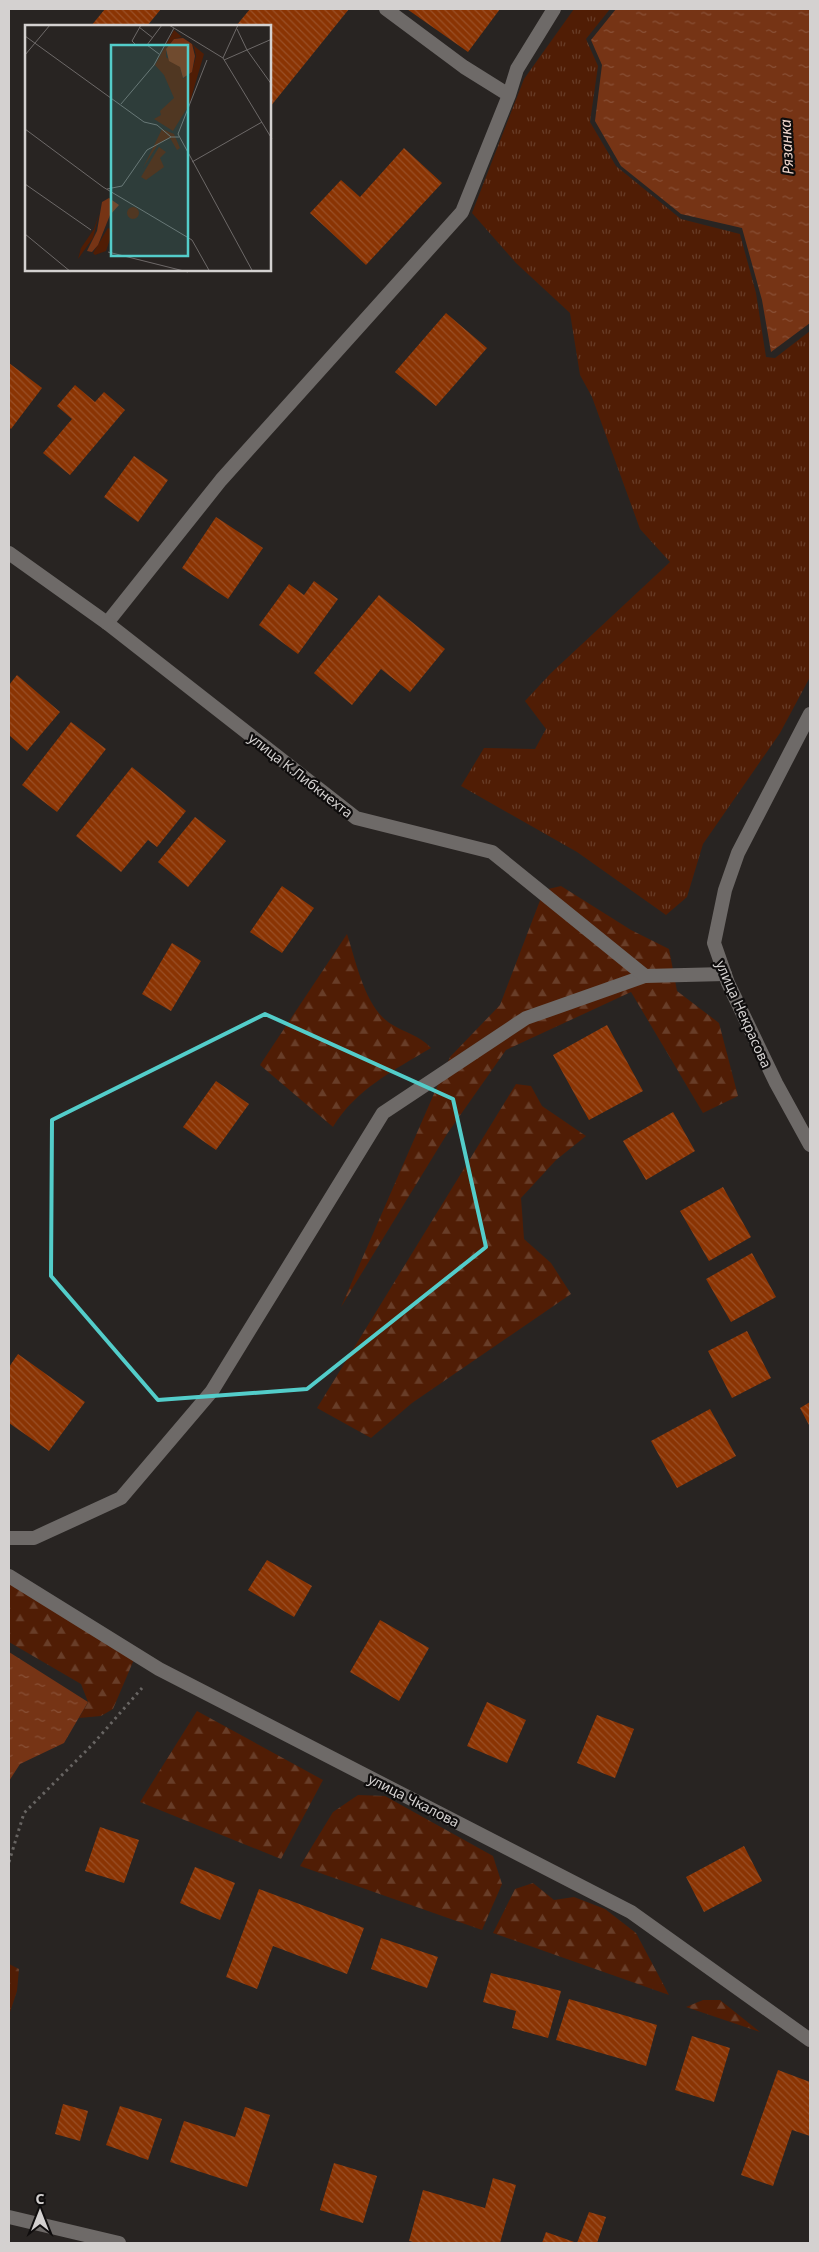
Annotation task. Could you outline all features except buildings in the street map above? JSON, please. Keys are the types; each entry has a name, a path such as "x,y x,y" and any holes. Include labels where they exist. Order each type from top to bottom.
{"street":[{"path":"386,9 464,67 509,95"},
{"path":"107,623 221,480 462,212 509,95 517,70 554,9"},
{"name":"улица К.Либкнехта","path":"9,553 107,623 356,818 492,852 645,976"},
{"name":"улица Некрасова","path":"810,714 738,853 725,890 714,943 725,974 776,1083 810,1145"},
{"path":"9,1538 34,1538 121,1498 212,1391 383,1113 526,1018 645,976 725,974"},
{"name":"улица Чкалова","path":"9,1576 159,1669 631,1912 810,2040"},
{"path":"9,2217 119,2243"}],"path":[{"path":"9,1862 24,1812 92,1745 159,1669"}],"highlighted area":[{"path":"265,1014 453,1099 486,1247 307,1389 158,1400 51,1276 52,1120"}],"green space":[{"path":"574,9 610,9 586,39 598,66 590,122 616,166 681,219 740,234 756,293 766,357 775,358 810,331 810,677 780,733 703,844 687,897 666,915 577,852 461,786 484,748 535,749 546,729 525,701 551,673 670,562 640,529 592,397 580,375 570,313 516,263 472,213 524,79"},
{"path":"561,886 631,930 669,949 677,991 719,1023 738,1096 703,1113 631,992 506,1050 447,1134 341,1307 450,1057 500,1005 544,890"},
{"path":"347,934 358,970 374,1007 391,1024 417,1037 431,1048 376,1082 352,1102 333,1127 260,1065"},
{"path":"516,1084 531,1086 542,1106 586,1136 556,1160 521,1198 524,1239 551,1263 571,1294 412,1403 371,1438 317,1408"},
{"path":"9,1570 138,1650 113,1709 101,1716 79,1718 88,1702 81,1684 9,1642"},
{"path":"197,1711 323,1780 281,1859 140,1802"},
{"path":"358,1795 385,1796 493,1856 502,1884 482,1930 300,1866 333,1812"},
{"path":"533,1883 554,1900 574,1897 605,1909 636,1933 669,1995 493,1933 515,1889"},
{"path":"9,1964 19,1969 17,1991 9,2015"},
{"path":"703,2000 720,2000 760,2032 686,2007"}],"water":[{"name":"Рязанка","path":"616,9 810,9 810,323 771,352 762,300 742,228 681,214 621,166 595,121 602,65 591,40"},
{"path":"9,1652 88,1702 64,1743 20,1764 9,1781"}]}
